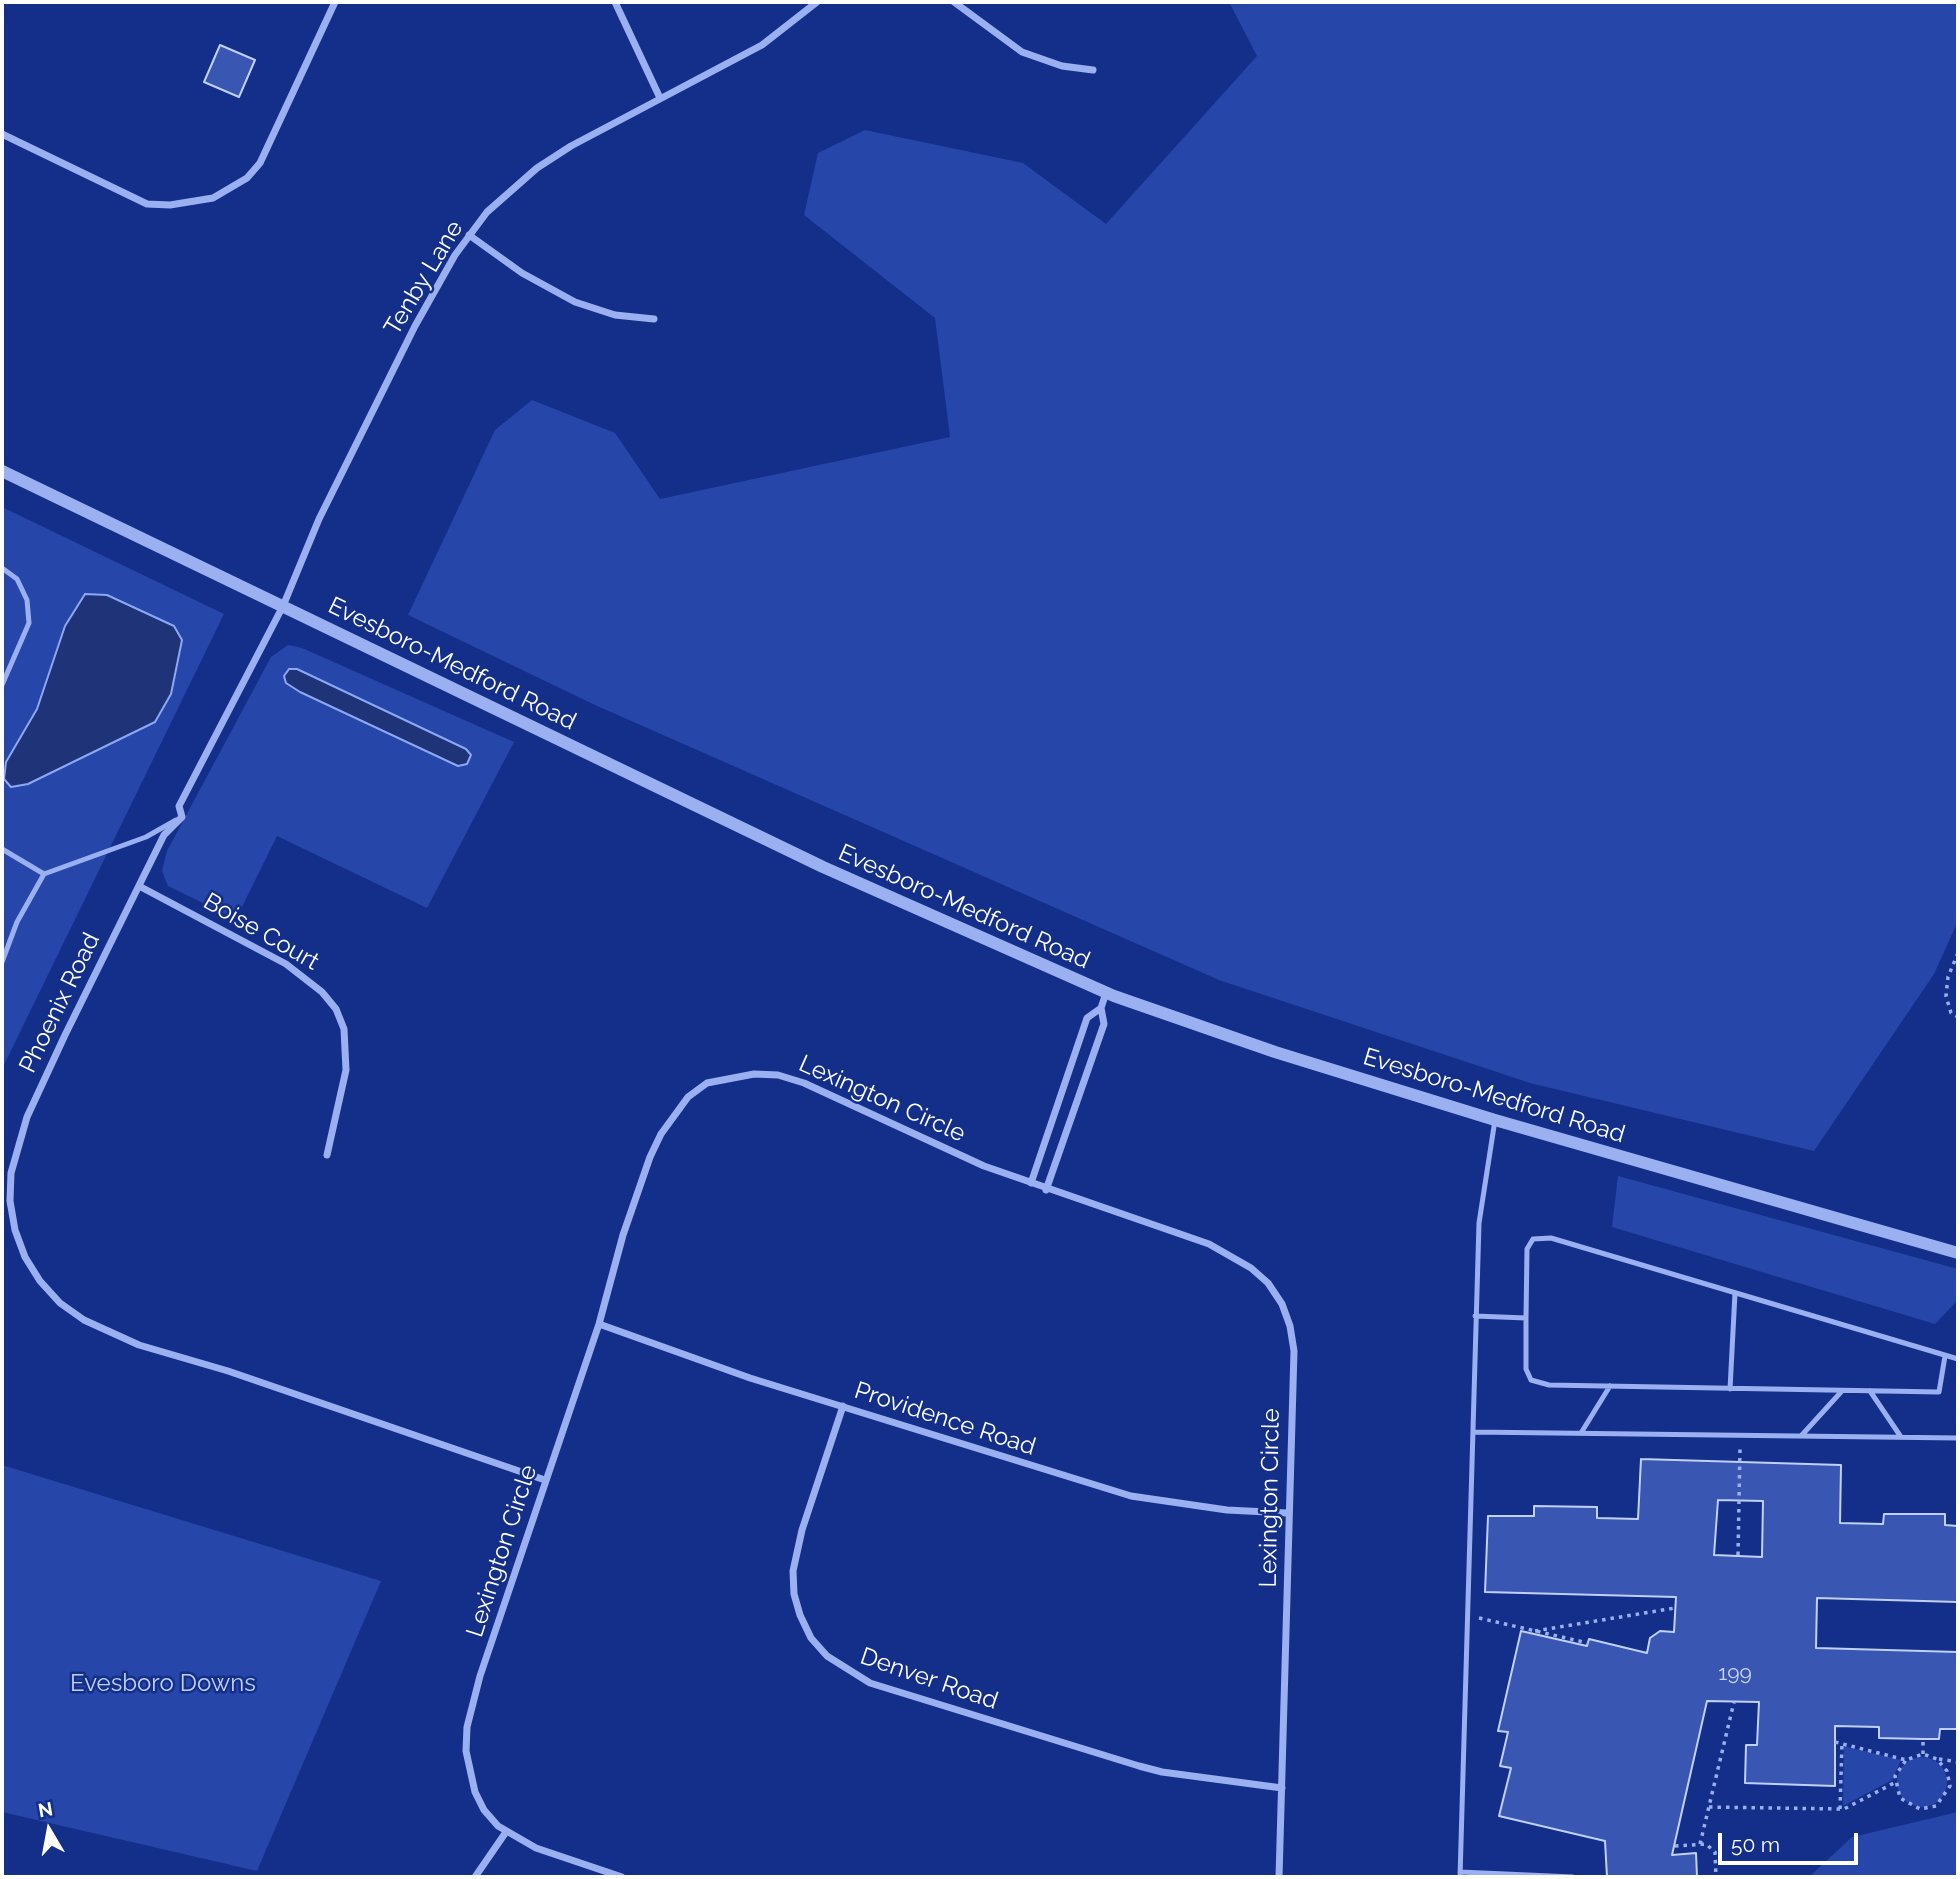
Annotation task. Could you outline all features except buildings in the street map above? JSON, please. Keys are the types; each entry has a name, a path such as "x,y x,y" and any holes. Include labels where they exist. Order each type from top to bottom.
{"street":[{"path":"2,134 147,204 170,205 212,198 247,178 260,163 335,2"},
{"path":"615,2 660,98"},
{"name":"Tenby Lane","path":"283,606 309,539 415,326 469,235 506,193 537,168 660,98 762,45 817,2"},
{"path":"954,2 1022,52 1062,66 1093,70"},
{"path":"469,235 522,273 575,302 615,315 654,319"},
{"name":"Evesboro-Medford Road","path":"2,471 822,867 1106,993 1275,1052 1495,1120 1958,1253"},
{"name":"Phoenix Road","path":"283,606 179,806 182,817 164,835 43,1081 17,1144 11,1173 13,1220 24,1257 40,1281 60,1303 111,1334 228,1371 545,1480"},
{"name":"Boise Court","path":"139,886 286,964 322,992 336,1009 344,1029 346,1070 327,1156"},
{"path":"1046,1190 1104,1024 1101,1008 1106,993"},
{"path":"1031,1183 1087,1018 1101,1008"},
{"name":"Lexington Circle","path":"622,1877 536,1848 506,1832 484,1810 475,1792 466,1751 467,1727 476,1689 599,1324 623,1235 650,1157 673,1115 688,1097 707,1083 730,1076 778,1075 804,1083 984,1166 1046,1190 1209,1244 1251,1268 1268,1283 1282,1304 1290,1326 1294,1351 1287,1513 1287,1657 1279,1877"},
{"name":"Providence Road","path":"599,1324 750,1378 1131,1496 1227,1510 1287,1513"},
{"name":"Denver Road","path":"843,1406 808,1510 793,1571 794,1594 800,1615 811,1638 827,1656 870,1683 1102,1756 1162,1772 1282,1788"},
{"path":"475,1877 506,1832"}],"lane":[{"path":"2,568 17,579 27,600 29,623 2,685"},
{"path":"2,962 18,922 44,874 146,837 182,817"},
{"path":"2,849 44,874"},
{"path":"1495,1120 1479,1223 1460,1875 1573,1877"},
{"path":"1945,1356 1939,1392 1549,1385 1531,1380 1526,1369 1527,1249 1533,1239 1551,1238 1958,1359"},
{"path":"1730,1389 1735,1293"},
{"path":"1475,1316 1526,1318"},
{"path":"1581,1433 1610,1386"},
{"path":"1870,1391 1901,1437"},
{"path":"1801,1436 1841,1392"},
{"path":"1472,1432 1958,1438"}],"path":[{"path":"1958,953 1948,977 1946,996 1951,1013 1958,1017"},
{"path":"1738,1555 1741,1435"},
{"path":"1535,1631 1675,1608"},
{"path":"1466,1615 1588,1643"},
{"path":"1700,1844 1734,1702"},
{"path":"1923,1739 1923,1754"},
{"path":"1835,1742 1906,1760"},
{"path":"1840,1809 1842,1742"},
{"path":"1937,1759 1947,1771 1950,1786 1942,1801 1936,1806 1920,1810 1905,1804 1895,1783 1898,1770 1906,1760 1923,1754 1958,1762"},
{"path":"1709,1807 1840,1809 1895,1783"},
{"path":"1675,1846 1706,1844 1715,1852 1716,1877"}],"green space":[{"path":"1229,2 1958,2 1958,921 1934,974 1814,1151 1530,1083 1219,980 595,705 408,615 495,430 532,400 615,433 660,499 950,437 935,318 804,215 818,153 865,130 1023,163 1106,224 1257,56"},
{"path":"2,507 224,614 2,1069"},
{"path":"288,645 302,648 514,742 427,908 277,836 236,919 168,886 162,871 167,851 271,657"},
{"path":"1618,1176 1958,1269 1958,1300 1935,1324 1612,1227"},
{"name":"Evesboro Downs","path":"2,1465 381,1581 257,1871 2,1812"},
{"path":"1844,1746 1901,1760 1892,1780 1843,1806"},
{"path":"1922,1757 1940,1764 1947,1782 1940,1800 1922,1807 1904,1800 1897,1782 1904,1764"},
{"path":"1958,1812 1958,1877 1809,1877 1852,1837"}],"shaded area":[{"path":"85,594 107,595 174,626 182,640 171,694 155,722 28,784 11,787 4,779 6,762 37,709 65,626"},
{"path":"289,669 297,669 466,749 471,755 467,764 458,766 300,692 286,683 284,676"}]}
